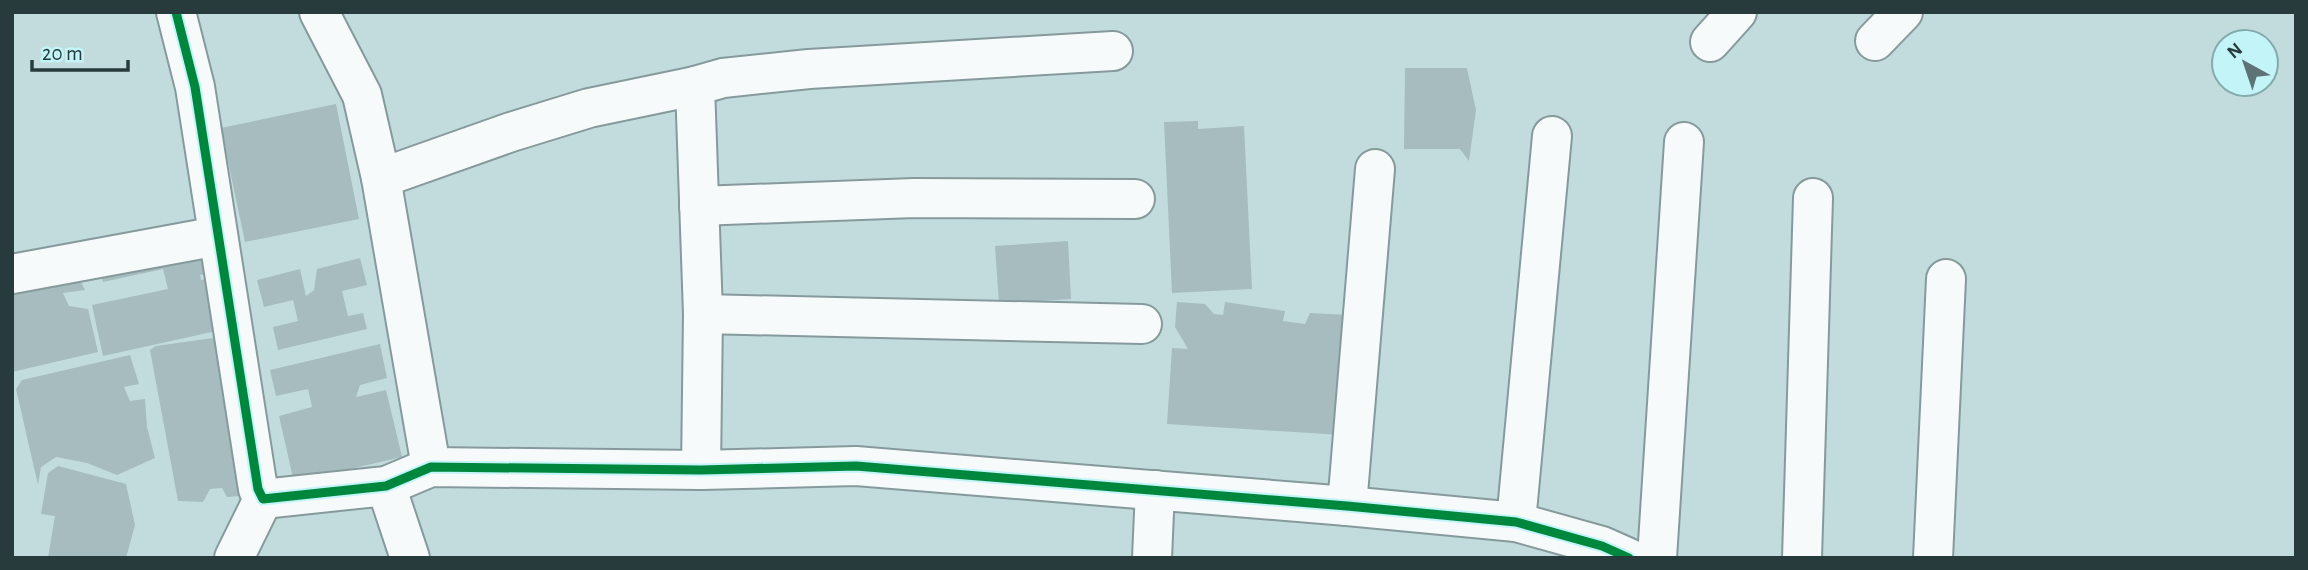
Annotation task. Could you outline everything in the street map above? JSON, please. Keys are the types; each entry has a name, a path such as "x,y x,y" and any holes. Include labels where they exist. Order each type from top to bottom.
{"street":[{"path":"176,12 195,87 258,489 263,499"},
{"path":"319,12 362,95 382,178 431,467"},
{"path":"1710,42 1737,12"},
{"path":"1875,41 1903,12"},
{"path":"382,178 511,132 589,108 723,78 808,69 1113,51"},
{"path":"695,86 703,314 701,470"},
{"path":"1516,522 1552,136"},
{"path":"1657,558 1684,142"},
{"path":"1347,506 1375,169"},
{"path":"699,206 914,198 1135,199"},
{"path":"1802,558 1814,198"},
{"path":"12,274 218,236"},
{"path":"1933,558 1946,279"},
{"path":"703,314 1142,324"},
{"path":"263,499 386,486 431,467 701,470 856,466 1516,522 1602,546 1629,558"},
{"path":"386,486 410,558"},
{"path":"1152,558 1154,490"},
{"path":"234,558 263,499"}],"building":[{"path":"1405,68 1467,68 1476,110 1469,161 1460,149 1404,149"},
{"path":"336,104 359,219 245,242 221,128"},
{"path":"1198,121 1198,129 1244,126 1252,289 1172,293 1164,122"},
{"path":"1068,241 1071,299 999,304 995,246"},
{"path":"200,246 214,273 200,275 201,280 218,277 230,328 103,356 92,305 168,289 163,269 103,282 100,268"},
{"path":"360,258 367,285 342,291 348,316 363,313 367,329 278,350 273,327 298,321 293,300 264,307 257,280 300,269 306,296 314,290 317,269"},
{"path":"74,268 85,290 63,293 69,306 88,309 98,352 12,372 12,283"},
{"path":"1177,302 1205,304 1214,314 1223,315 1225,302 1285,311 1283,321 1305,324 1310,313 1349,315 1341,435 1167,424 1172,348 1188,349 1175,327"},
{"path":"220,337 253,495 227,497 222,488 210,489 203,502 178,501 150,350 156,346"},
{"path":"380,344 387,378 360,385 356,397 386,390 402,457 294,482 279,416 312,407 308,389 276,396 270,370"},
{"path":"130,355 139,384 124,387 130,401 145,399 147,427 155,458 117,475 87,463 56,457 41,467 38,485 16,389 22,380"},
{"path":"58,466 126,484 135,525 126,558 48,558 55,516 41,514 48,473"}],"cycle path":[{"path":"176,12 195,87 258,489 263,499 386,486 431,467 701,470 856,466 1516,522 1602,546 1629,558"}]}
